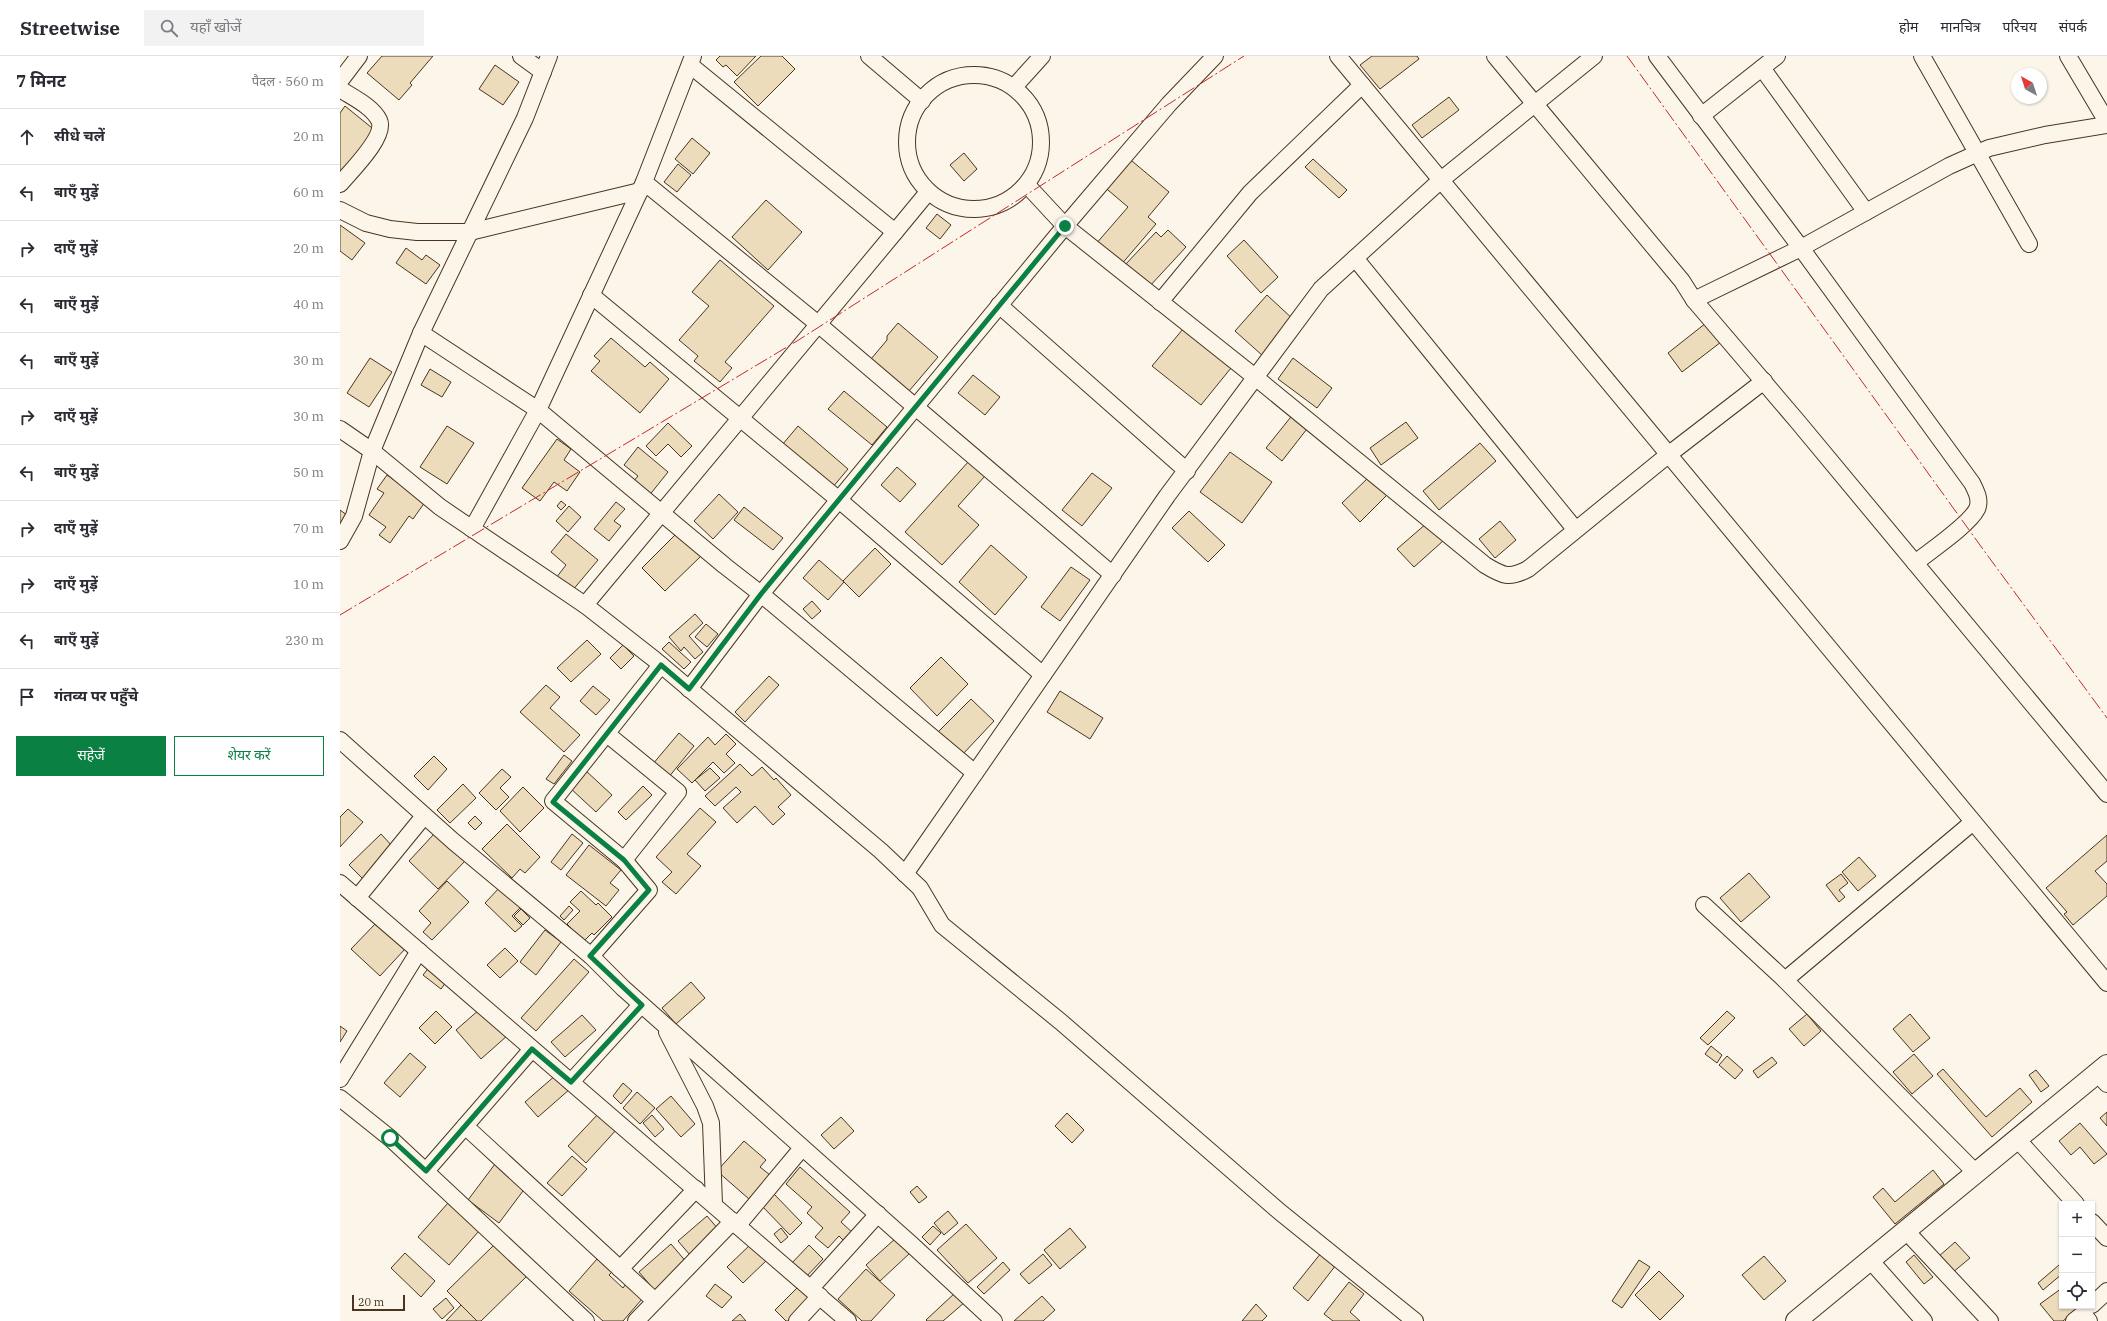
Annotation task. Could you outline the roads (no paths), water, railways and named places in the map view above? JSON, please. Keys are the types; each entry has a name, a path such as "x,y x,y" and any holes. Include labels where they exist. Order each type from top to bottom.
{"street":[{"path":"340,81 358,56"},
{"path":"521,56 543,72"},
{"path":"340,541 354,516 372,451 421,332 525,118 549,56"},
{"path":"1014,87 1042,56"},
{"path":"689,689 761,594 1065,226 1169,104 1215,56"},
{"path":"1338,56 2107,983"},
{"path":"1495,56 1682,281 1694,300 1764,381 2107,794"},
{"path":"905,874 1113,575 1187,471 1321,289 1441,180 1594,56"},
{"path":"1656,56 1801,248 1972,483 1978,497 1977,509 1970,518 1915,562"},
{"path":"1702,116 1777,56"},
{"path":"1922,56 2029,244"},
{"path":"2068,56 2107,122"},
{"path":"877,58 922,101"},
{"path":"472,529 538,410 642,187 691,61 895,232"},
{"path":"1762,68 1866,212"},
{"path":"970,75 992,77 1014,87 1030,104 1039,125 1041,148 1036,169 1027,185 1008,200 988,208 967,210 946,204 928,192 915,176 908,156 907,134 914,112 922,101 928,93 947,81 970,75"},
{"path":"1160,302 1250,193 1362,85"},
{"path":"340,88 375,115 380,121 380,127 374,143 340,184"},
{"path":"1694,300 1801,248 1949,166 1989,148 2045,135 2107,125"},
{"path":"1027,185 1065,226 1256,377 1485,565 1502,575 1517,575 1528,569 1668,454 1764,381"},
{"path":"340,210 366,223 390,230 417,232 470,232 642,187"},
{"path":"642,187 818,324 1113,575"},
{"path":"585,605 928,192"},
{"path":"1355,258 1575,529"},
{"path":"591,296 839,500 1043,675"},
{"path":"1000,305 1187,471"},
{"path":"421,332 538,410 975,773"},
{"path":"340,429 372,451 440,507 585,605 661,665 881,851 920,888 942,924 1061,1022 1280,1212 1415,1321"},
{"path":"590,956 649,890 624,860 553,802 661,665"},
{"path":"607,734 678,792 624,860"},
{"path":"340,740 424,816 590,956 662,1023 878,1214 994,1321"},
{"path":"357,898 424,816"},
{"path":"1785,980 1973,822"},
{"path":"340,883 848,1321"},
{"path":"1704,905 1785,980 1976,1173"},
{"path":"340,1078 419,951"},
{"path":"571,1082 642,1005"},
{"path":"662,1023 697,1089 711,1123 714,1204"},
{"path":"426,1171 532,1049"},
{"path":"1796,1321 2017,1139 2104,1074"},
{"path":"340,1098 390,1138 586,1321"},
{"path":"465,1126 655,1302"},
{"path":"2017,1139 2073,1201"},
{"path":"636,1321 736,1223 802,1148"},
{"path":"620,1269 696,1190"},
{"path":"797,1321 816,1292 878,1214"},
{"path":"2095,1225 2107,1238"},
{"path":"1906,1231 1990,1321"},
{"path":"1870,1260 1924,1321"},
{"path":"2086,1313 2107,1291"}]}
